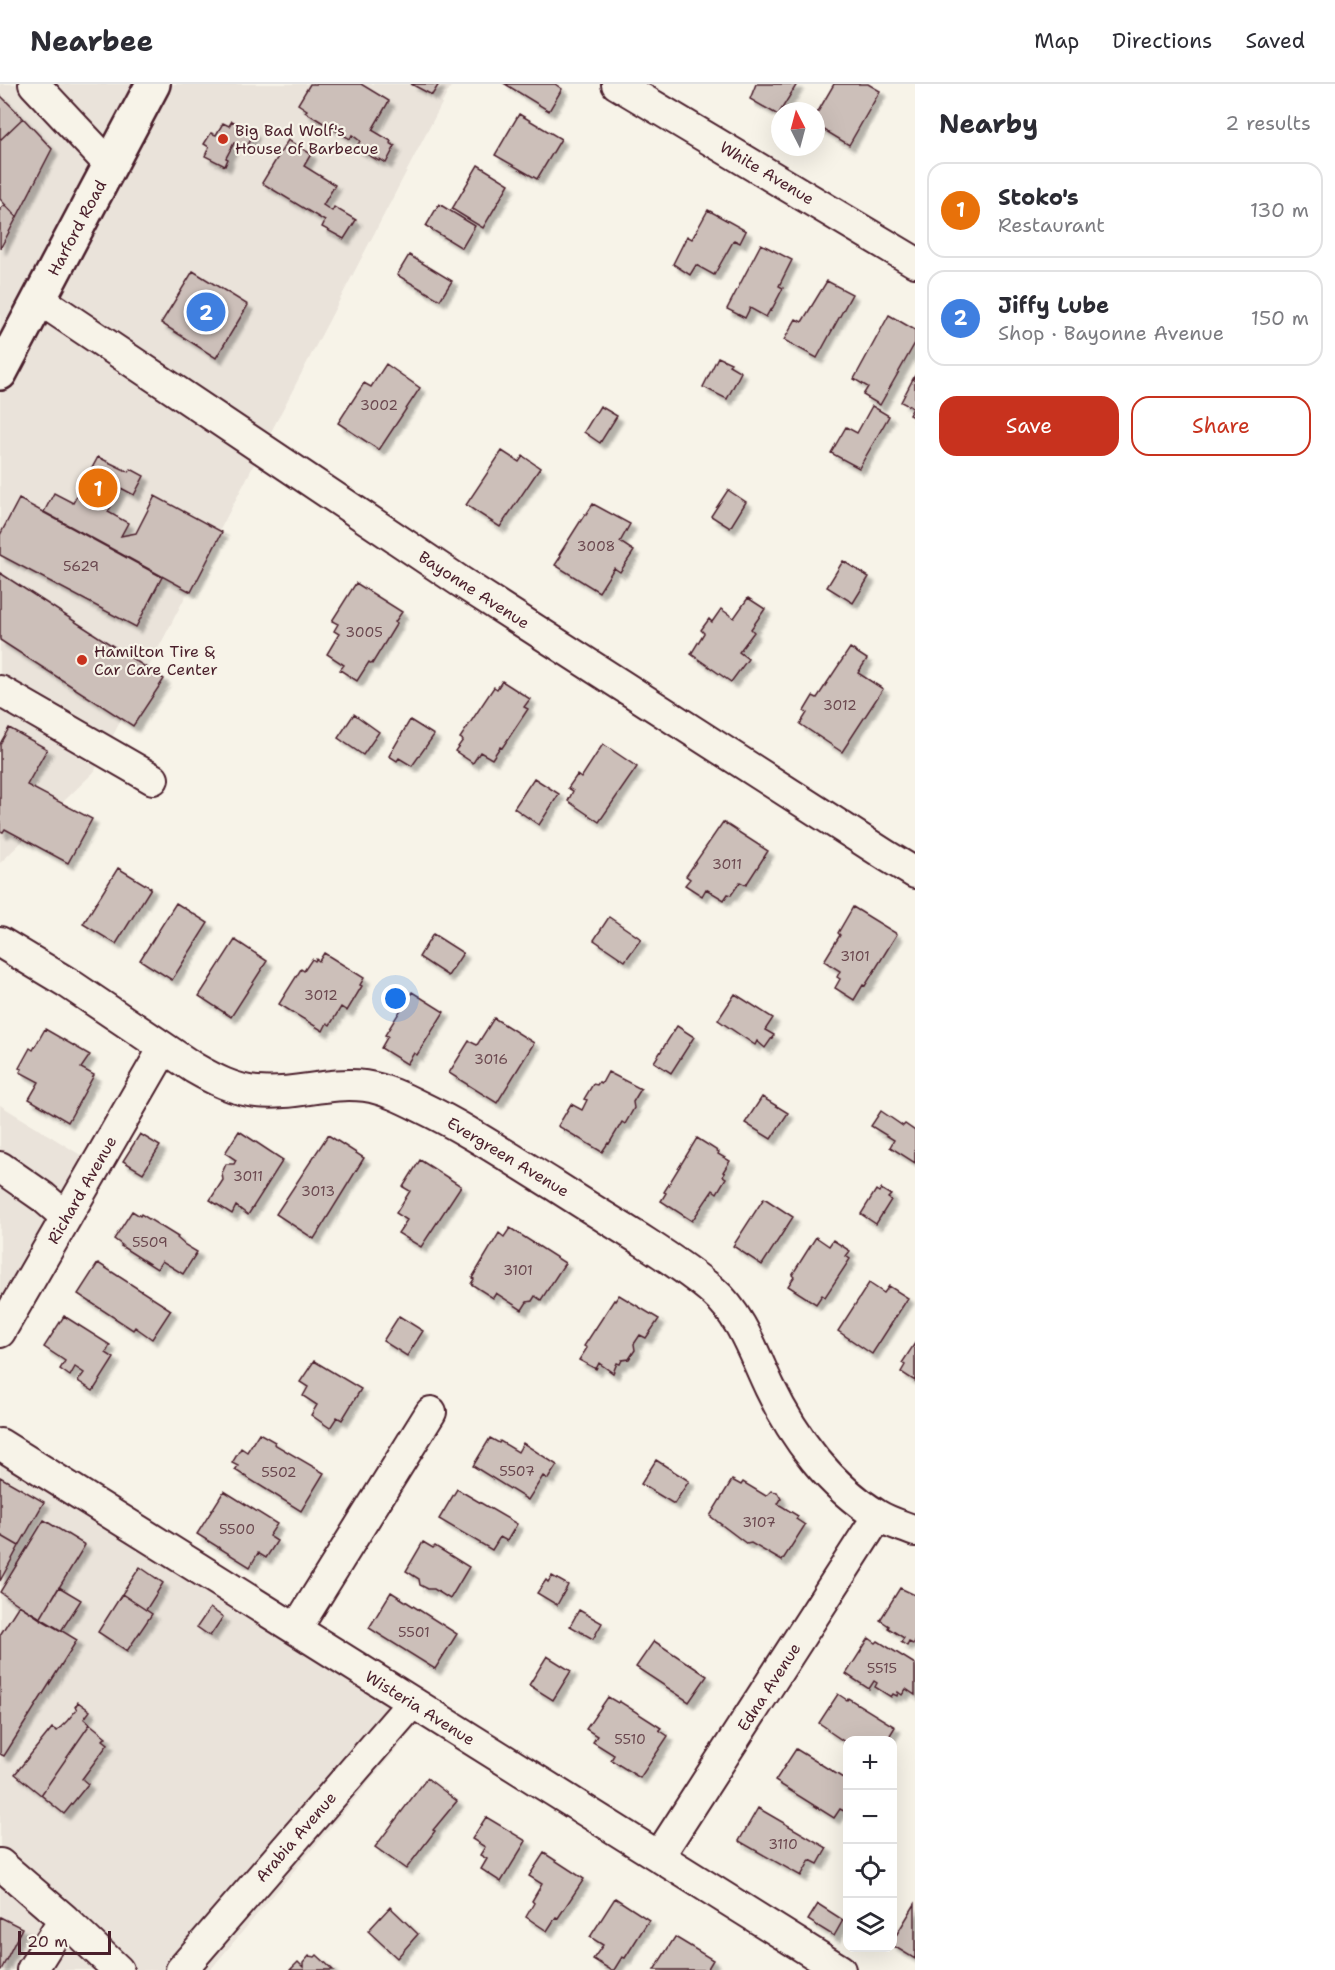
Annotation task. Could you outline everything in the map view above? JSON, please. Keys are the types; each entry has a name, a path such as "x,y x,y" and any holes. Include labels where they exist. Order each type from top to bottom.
{"main road":[{"name":"Harford Road","path":"0,373 153,84"}],"street":[{"path":"34,84 110,165"},
{"name":"White Avenue","path":"617,84 915,262"},
{"name":"Bayonne Avenue","path":"39,299 461,582 915,873"},
{"path":"0,691 153,779"},
{"name":"Evergreen Avenue","path":"0,942 68,983 214,1079 236,1088 256,1092 277,1092 334,1085 365,1086 391,1093 447,1119 689,1271 715,1292 729,1308 752,1348 771,1391 818,1465 878,1516 915,1531"},
{"name":"Richard Avenue","path":"0,1332 164,1048"},
{"path":"2,1172 43,1197 66,1217"},
{"path":"296,1629 431,1412"},
{"name":"Wisteria Avenue","path":"0,1444 93,1500 412,1703 840,1970"},
{"name":"Edna Avenue","path":"659,1856 878,1516"},
{"name":"Arabia Avenue","path":"181,1970 412,1703"},
{"path":"0,1864 64,1919 118,1970"},
{"path":"32,1970 64,1919"}],"shaded area":[{"path":"0,84 452,84 94,772 0,863"},
{"path":"0,1105 95,1164 0,1325"},
{"path":"0,1444 427,1713 210,1970 0,1970"}],"building":[{"path":"310,84 361,84 389,101 372,130 391,141 390,143 395,146 386,163 356,148 360,141 352,135 350,139 305,112 307,110 298,104"},
{"path":"411,84 439,84 432,95"},
{"path":"505,84 555,84 562,89 549,111"},
{"path":"756,84 797,84 786,102 771,102 771,111 750,99"},
{"path":"834,84 868,84 880,91 849,145 825,130 824,102"},
{"path":"0,95 23,118 0,140"},
{"path":"519,114 561,139 537,179 495,155"},
{"path":"23,118 52,149 17,217 0,199 0,140"},
{"path":"232,121 254,133 246,149 234,143 226,158 228,159 225,166 205,156 209,147 204,144 211,133 216,135 223,123 229,126"},
{"path":"288,140 311,154 304,166 335,185 323,205 332,211 334,207 356,220 344,239 322,227 325,221 262,183"},
{"path":"478,165 509,184 483,228 452,209"},
{"path":"439,204 475,226 462,248 426,226"},
{"path":"5,205 17,217 0,249 0,209"},
{"path":"708,210 746,231 740,243 734,240 714,275 696,265 690,275 673,264 687,236 692,239"},
{"path":"761,244 792,260 779,286 783,288 771,311 766,317 750,308 745,318 727,309"},
{"path":"409,255 452,281 440,300 397,275"},
{"path":"193,271 248,305 216,358 161,323"},
{"path":"827,281 852,294 817,358 784,340 796,319 802,322"},
{"path":"889,315 915,330 915,343 880,405 863,395 868,387 854,379"},
{"path":"718,357 731,363 729,365 741,372 727,399 703,387"},
{"path":"386,364 420,388 379,450 338,423 364,383 371,387"},
{"path":"915,375 915,418 909,415 913,408 901,402"},
{"path":"600,406 617,416 600,443 584,432"},
{"path":"872,406 889,416 859,468 831,453 846,427 857,433"},
{"path":"502,451 519,462 523,456 540,468 500,527 466,505"},
{"path":"98,457 129,472 131,469 144,476 134,495 121,488 108,512 128,523 121,536 136,533 155,496 222,532 191,592 44,512 54,493 73,503"},
{"path":"728,490 746,502 730,528 711,516"},
{"path":"19,499 162,577 136,627 0,555 0,535"},
{"path":"593,504 630,524 620,542 634,551 620,572 614,568 599,592 555,565 561,556 559,555"},
{"path":"843,561 869,577 853,603 827,587"},
{"name":"Hamilton Tire & Car Care Center","path":"0,573 164,679 133,726 0,640"},
{"path":"356,583 402,612 372,664 369,662 357,681 340,670 344,665 327,654 339,634 334,631 338,624 332,621"},
{"path":"748,598 765,609 751,629 754,632 739,652 748,659 731,682 691,654 704,633 701,630 709,619 712,622 721,609 734,618"},
{"path":"850,648 867,659 858,673 883,689 842,752 800,724 807,713 804,711 813,696 817,698"},
{"path":"502,681 530,699 524,707 528,709 492,759 480,752 473,763 455,751 463,740 460,738 494,687 497,689"},
{"path":"354,714 379,732 363,755 338,738"},
{"path":"410,720 434,735 412,766 399,758 397,761 389,756"},
{"path":"9,728 47,749 27,785 92,819 68,863 5,829 3,832 0,831 0,744"},
{"path":"603,744 637,767 599,822 568,801 573,791 568,788 577,775 581,778"},
{"path":"534,778 559,794 539,825 514,808"},
{"path":"723,822 768,851 746,885 740,882 731,895 728,894 724,900 706,889 702,896 685,885 690,879 686,876"},
{"path":"118,868 151,888 116,944 83,924"},
{"path":"176,903 208,923 172,980 140,960"},
{"path":"853,907 897,934 854,1000 835,988 840,979 837,977 840,971 824,961"},
{"path":"609,917 641,939 625,961 594,940"},
{"path":"433,934 463,953 448,976 419,957"},
{"path":"235,940 267,961 231,1017 199,996"},
{"path":"324,953 364,978 360,985 362,986 347,1011 341,1007 330,1025 327,1023 323,1031 279,1004 301,969 304,971 312,959 319,961"},
{"path":"412,992 444,1012 417,1055 414,1053 407,1064 381,1048 388,1036 385,1035"},
{"path":"735,994 773,1018 765,1030 774,1035 765,1048 757,1041 755,1045 718,1020"},
{"path":"494,1018 534,1043 497,1103 449,1073 469,1041 477,1045"},
{"path":"677,1026 694,1037 671,1073 654,1062"},
{"path":"45,1029 90,1055 81,1068 94,1075 68,1122 29,1099 39,1082 20,1072 22,1069 19,1068 30,1048 33,1050"},
{"path":"608,1072 641,1089 633,1102 634,1108 625,1124 622,1122 602,1152 558,1126 571,1104 582,1110 587,1100 584,1099 593,1084 602,1083"},
{"path":"762,1097 788,1113 771,1139 745,1123"},
{"path":"881,1111 915,1131 915,1163 890,1147 894,1140 871,1126"},
{"path":"239,1131 283,1160 248,1215 236,1206 232,1214 210,1200 223,1180 222,1173 226,1164 234,1164 236,1160 225,1153"},
{"path":"140,1134 160,1146 143,1173 123,1161"},
{"path":"328,1135 364,1158 314,1239 276,1214"},
{"path":"697,1138 730,1161 723,1172 726,1178 717,1193 713,1190 692,1221 661,1201 666,1193 664,1192"},
{"path":"420,1160 461,1186 421,1247 398,1233 407,1220 396,1213 410,1191 403,1187"},
{"path":"881,1189 891,1195 888,1198 891,1200 876,1224 861,1214 876,1190 879,1192"},
{"path":"764,1198 793,1217 762,1265 733,1246"},
{"path":"132,1211 140,1216 141,1214 178,1237 185,1245 197,1252 183,1274 162,1261 157,1269 114,1239"},
{"path":"510,1228 565,1263 541,1300 535,1296 522,1310 496,1293 493,1298 471,1284 474,1279 472,1278 499,1233 504,1237"},
{"path":"816,1237 829,1246 833,1240 850,1251 846,1256 850,1259 825,1297 822,1295 816,1304 788,1286 794,1277 792,1275"},
{"path":"98,1263 171,1310 152,1339 135,1327 133,1330 78,1294"},
{"path":"869,1283 884,1293 889,1286 908,1298 872,1354 838,1331"},
{"path":"619,1295 659,1319 646,1338 640,1335 629,1359 622,1360 620,1364 617,1363 613,1373 599,1363 596,1369 579,1360 587,1348 584,1346"},
{"path":"64,1316 110,1345 106,1353 114,1358 93,1391 78,1381 84,1373 75,1367 70,1376 60,1369 65,1361 44,1347"},
{"path":"399,1316 423,1331 407,1356 383,1341"},
{"path":"915,1343 915,1381 901,1372 905,1365 902,1363"},
{"path":"314,1361 361,1389 342,1420 337,1417 330,1428 311,1415 317,1405 303,1396 308,1387 300,1382"},
{"path":"259,1433 324,1473 301,1511 235,1470 238,1466 232,1463 241,1448 247,1452"},
{"path":"490,1438 518,1452 523,1443 557,1465 548,1479 543,1476 528,1500 473,1466"},
{"path":"656,1460 689,1481 674,1504 641,1484"},
{"path":"0,1477 44,1502 19,1546 0,1535"},
{"path":"732,1480 741,1485 743,1482 766,1496 771,1491 777,1492 781,1499 778,1504 798,1516 796,1519 805,1525 782,1561 751,1543 747,1544 710,1516"},
{"path":"457,1489 517,1524 507,1541 500,1537 492,1550 439,1519"},
{"path":"224,1491 277,1524 269,1536 277,1541 266,1558 258,1553 250,1567 197,1534"},
{"path":"44,1520 85,1545 40,1619 0,1592"},
{"path":"0,1535 19,1546 0,1581"},
{"path":"423,1542 433,1548 435,1546 469,1567 450,1599 434,1589 420,1585 419,1579 406,1571"},
{"path":"140,1567 163,1583 146,1610 122,1594"},
{"path":"552,1576 568,1585 557,1605 537,1593 546,1580 548,1582"},
{"path":"59,1587 81,1600 61,1631 40,1619"},
{"path":"900,1588 915,1595 915,1645 909,1642 907,1646 901,1642 904,1638 880,1620"},
{"path":"391,1592 457,1634 435,1669 369,1628"},
{"path":"122,1594 152,1614 127,1651 98,1632"},
{"path":"19,1605 77,1640 4,1756 0,1754 0,1635"},
{"path":"210,1608 223,1617 210,1636 197,1627"},
{"path":"579,1610 602,1623 593,1639 570,1626"},
{"path":"869,1638 876,1643 878,1641 915,1664 915,1695 906,1689 902,1695 898,1692 897,1696 893,1694 891,1697 875,1687 877,1683 874,1681 869,1689 846,1674"},
{"path":"654,1641 707,1676 689,1702 636,1667"},
{"path":"547,1656 571,1671 553,1700 529,1685"},
{"path":"838,1694 895,1727 889,1736 843,1736 843,1741 819,1723"},
{"path":"608,1697 618,1703 619,1701 661,1728 659,1730 668,1736 640,1778 611,1760 614,1755 593,1742 597,1736 586,1729"},
{"path":"78,1702 90,1711 84,1719 90,1724 41,1795 15,1774 52,1728 57,1731 67,1721 77,1709 75,1707"},
{"path":"90,1724 106,1737 103,1740 108,1744 82,1779 88,1784 64,1814 41,1795"},
{"path":"796,1749 843,1778 843,1810 840,1809 834,1818 775,1781"},
{"path":"427,1778 457,1801 406,1869 375,1847"},
{"path":"758,1808 827,1848 818,1864 810,1860 801,1876 739,1841"},
{"path":"486,1817 526,1841 501,1882 481,1869 487,1859 480,1855 485,1847 472,1839"},
{"path":"544,1853 584,1879 547,1931 526,1917 542,1884 529,1876"},
{"path":"615,1898 649,1920 625,1958 622,1957 614,1970 611,1970 593,1959 603,1945 590,1937"},
{"path":"818,1904 843,1920 834,1936 808,1920"},
{"path":"915,1904 915,1959 897,1948 897,1934"},
{"path":"390,1907 418,1934 397,1958 368,1931"},
{"path":"0,1917 22,1928 1,1970 0,1970"},
{"path":"675,1937 713,1960 707,1970 654,1970"},
{"path":"317,1955 333,1970 290,1970 298,1962 303,1967 303,1963 309,1956"}],"place":[{"name":"Big Bad Wolf's House of Barbecue","path":"223,139"},
{"name":"Jiffy Lube","path":"206,312"},
{"name":"Stoko's","path":"98,488"},
{"name":"Hamilton Tire & Car Care Center","path":"82,660"}]}
